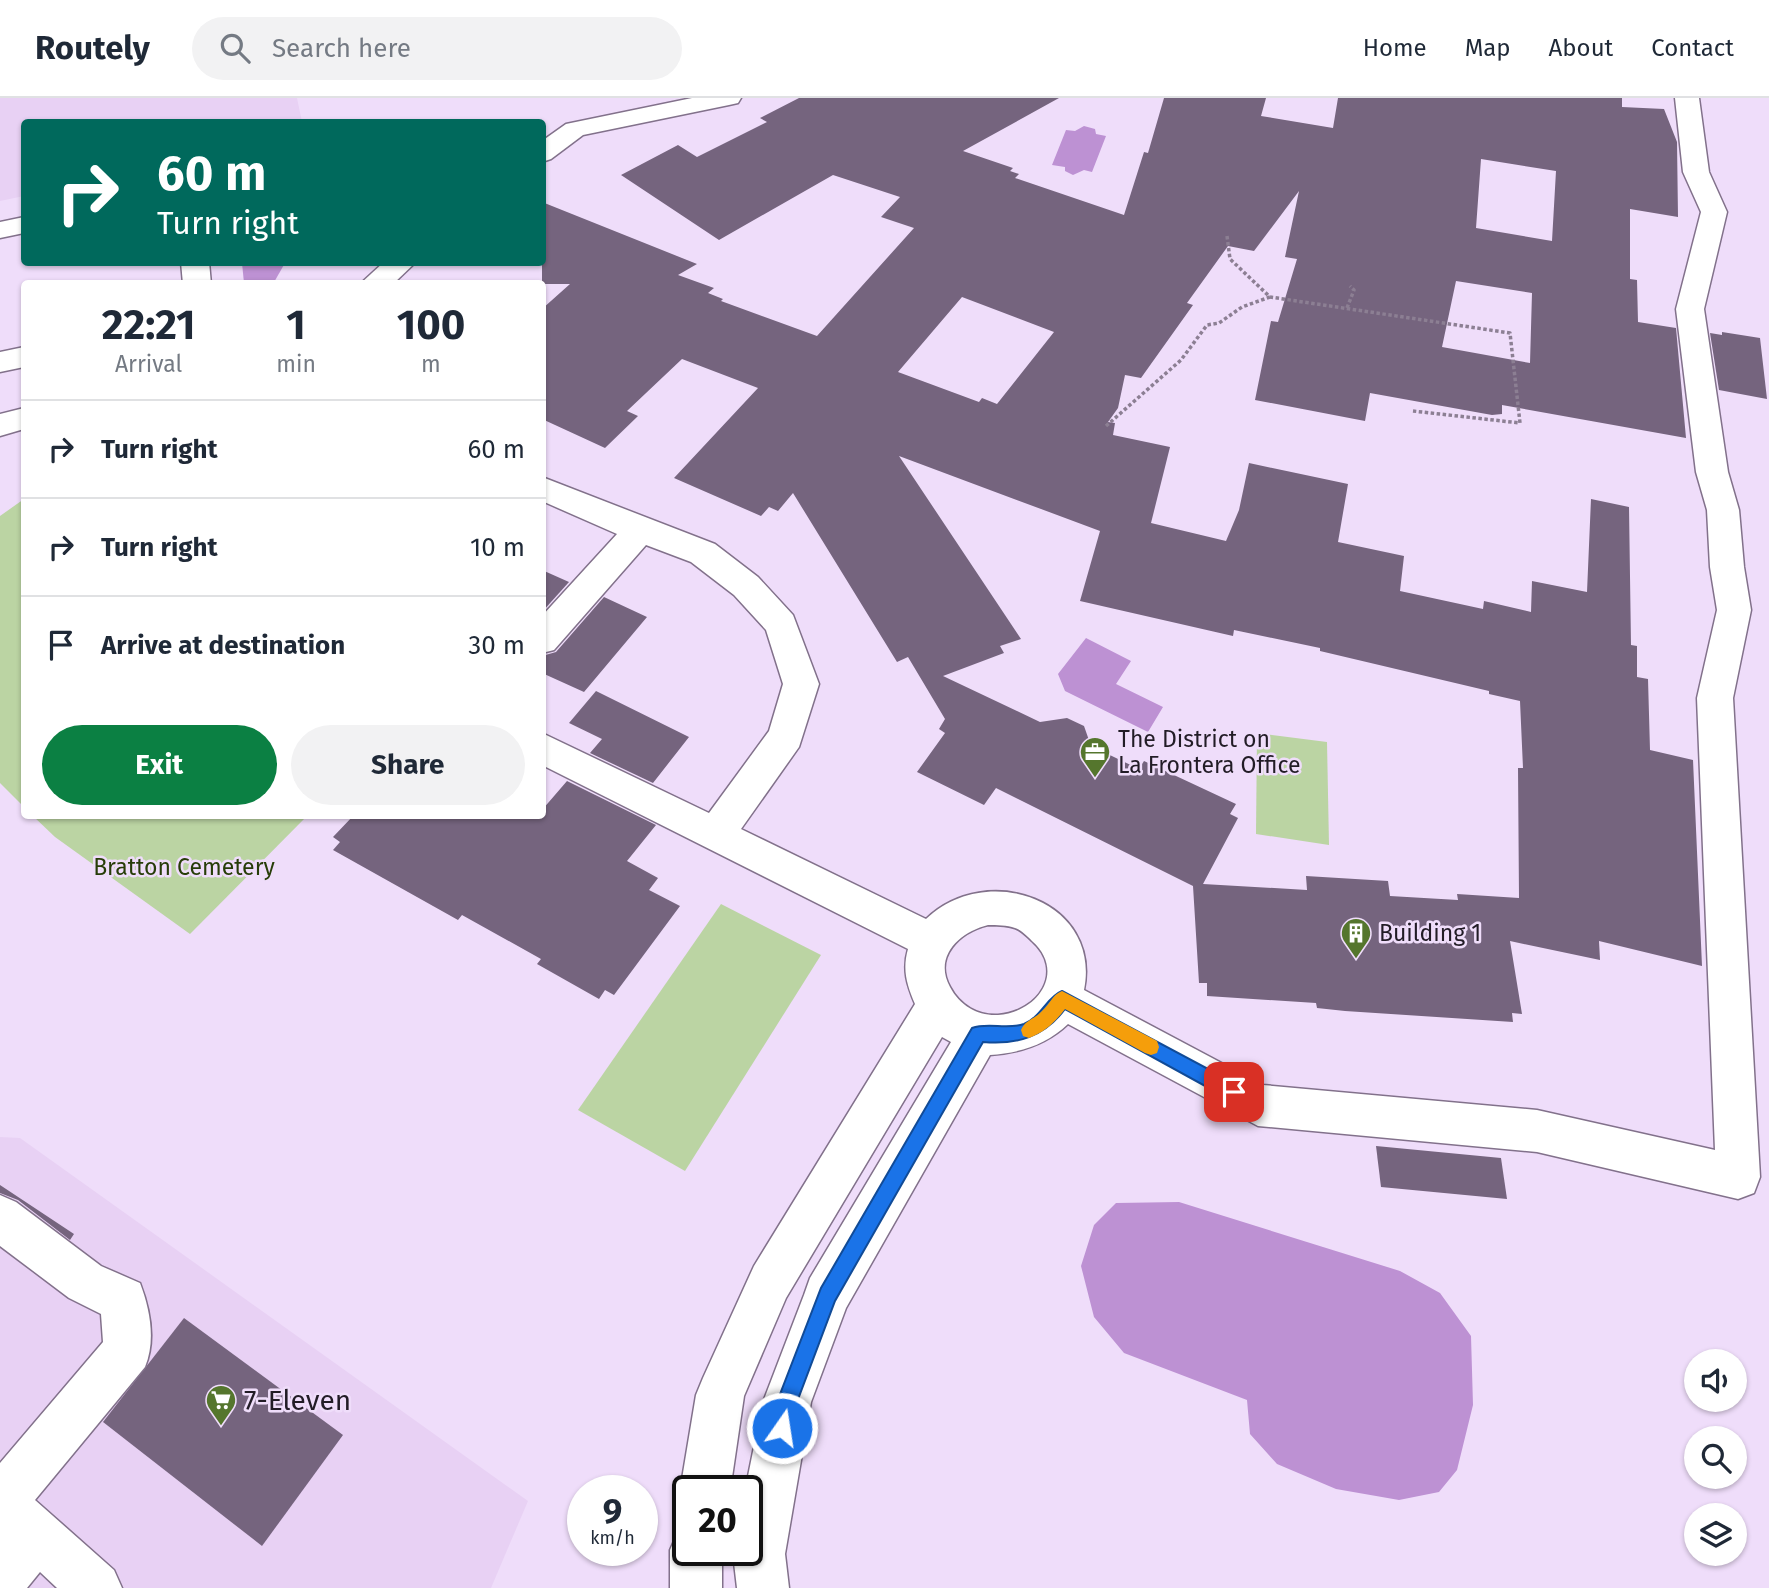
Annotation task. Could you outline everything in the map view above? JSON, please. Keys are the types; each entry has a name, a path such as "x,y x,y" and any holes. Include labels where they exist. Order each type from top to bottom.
{"lane":[{"path":"546,151 575,129 729,98"},
{"path":"1062,999 1258,1105 1537,1131 1738,1177 1715,698 1734,610 1727,567 1723,510 1712,472 1690,309 1714,212 1696,172 1687,98"},
{"path":"0,230 21,226"},
{"path":"379,280 397,266"},
{"path":"0,362 21,358"},
{"path":"0,425 21,420"},
{"path":"546,490 640,530 703,553 746,586 781,624 801,684 786,736 716,834"},
{"path":"546,636 640,530"},
{"path":"546,750 931,941"},
{"path":"988,906 1012,909 1034,918 1052,934 1063,954 1067,976 1062,999 1048,1017 1029,1031 1004,1036 979,1034 956,1023 937,1006 927,985 925,962 931,941 945,923 965,911 988,906"},
{"path":"708,1475 720,1395 770,1282 937,1006"},
{"path":"763,1588 759,1554 787,1402 827,1295 979,1034"},
{"path":"0,1218 85,1282 123,1300 128,1350 12,1514 2,1578"},
{"path":"12,1514 80,1582"},
{"path":"696,1566 696,1588"}],"path":[{"path":"1227,236 1230,259 1270,297"},
{"path":"1347,309 1354,290 1350,286"},
{"path":"1106,426 1122,407 1176,365 1193,347 1207,325 1219,323 1242,307 1270,297 1510,333 1520,423 1413,411"}],"shaded area":[{"path":"0,98 297,98 301,119 21,119 21,197 0,201"},
{"path":"1084,126 1095,129 1096,134 1106,136 1092,172 1084,170 1073,175 1065,171 1065,167 1052,165 1066,130 1075,131"},
{"path":"242,266 283,266 275,280 244,280"},
{"path":"1086,638 1131,661 1116,684 1163,707 1148,732 1065,691 1058,674"},
{"path":"0,1137 20,1138 528,1501 491,1588 0,1588"},
{"path":"1179,1202 1400,1271 1440,1293 1471,1336 1473,1405 1457,1470 1439,1492 1399,1500 1336,1489 1277,1464 1250,1434 1247,1400 1124,1353 1094,1317 1081,1266 1094,1225 1116,1203"}],"green space":[{"path":"21,501 21,804 0,783 0,516"},
{"path":"1257,733 1327,742 1329,845 1256,834"},
{"name":"Bratton Cemetery","path":"36,819 304,819 190,934 55,837"},
{"path":"721,904 821,955 685,1171 578,1110"}],"building":[{"path":"799,98 1059,98 963,151 1013,168 1010,171 1019,174 1015,178 1124,215 1144,152 1148,153 1164,98 1266,98 1261,116 1333,128 1338,98 1622,98 1622,107 1664,109 1677,142 1678,217 1630,209 1630,279 1637,280 1638,322 1676,328 1686,438 1502,405 1502,414 1492,415 1370,393 1365,421 1255,400 1271,321 1278,322 1297,259 1285,257 1299,191 1254,251 1228,246 1187,303 1193,305 1141,378 1125,375 1118,408 1108,422 1115,423 1113,435 1170,447 1151,523 1226,541 1239,510 1249,463 1348,484 1338,542 1404,556 1400,591 1483,609 1484,601 1531,612 1532,581 1587,592 1591,499 1629,507 1631,645 1637,646 1637,677 1648,679 1650,750 1693,760 1702,966 1599,941 1600,960 1510,941 1522,1014 1512,1013 1513,1022 1345,1011 1317,1008 1316,1003 1207,996 1207,983 1199,983 1193,886 996,788 984,805 917,772 945,733 939,729 945,719 908,657 897,662 793,493 778,511 769,507 761,516 674,478 758,388 682,359 627,411 638,416 605,448 546,421 546,305 570,284 546,284 546,280 542,280 542,266 546,266 546,204 697,264 678,275 714,288 708,293 723,299 721,301 817,336 914,228 881,217 900,197 833,175 719,240 621,175 678,145 697,157 767,122 760,118","holes":["1481,159 1556,171 1552,241 1476,228","1456,281 1532,293 1530,363 1442,347","962,297 1054,332 997,404 982,398 979,402 898,372","899,456 1100,531 1080,601 1233,636 1234,630 1320,648 1320,651 1489,691 1489,694 1520,701 1523,768 1518,768 1519,898 1457,894 1458,900 1390,896 1388,881 1306,876 1307,890 1203,884 1238,818 1230,814 1236,804 1144,761 1139,769 1091,746 1084,726 1067,718 1040,722 943,676 1004,653 1000,646 1021,639"]},
{"path":"1722,332 1760,338 1767,399 1719,390 1710,333 1722,335"},
{"path":"546,572 569,582 546,608"},
{"path":"604,597 647,617 584,692 546,675 546,655 556,652"},
{"path":"596,691 689,737 653,783 590,753 602,739 569,723"},
{"path":"567,781 656,825 627,861 658,878 649,890 680,906 614,995 605,990 599,999 537,964 541,959 462,915 458,920 333,850 340,842 333,837 350,819 546,819 546,805"},
{"path":"1376,1146 1501,1158 1507,1199 1381,1187"},
{"path":"0,1185 74,1234 70,1240 18,1200 0,1193"},
{"name":"7-Eleven","path":"184,1318 343,1435 262,1546 103,1422"}],"slow traffic":[{"path":"1029,1030 1048,1017 1062,999 1151,1047"}],"place":[{"name":"The District on La Frontera Office","path":"1095,779"},
{"name":"Building 1","path":"1356,960"},
{"name":"7-Eleven","path":"221,1427"}],"route":[{"path":"782,1428 787,1402 827,1295 979,1034 1004,1036 1029,1031 1048,1017 1062,999 1234,1092"}]}
